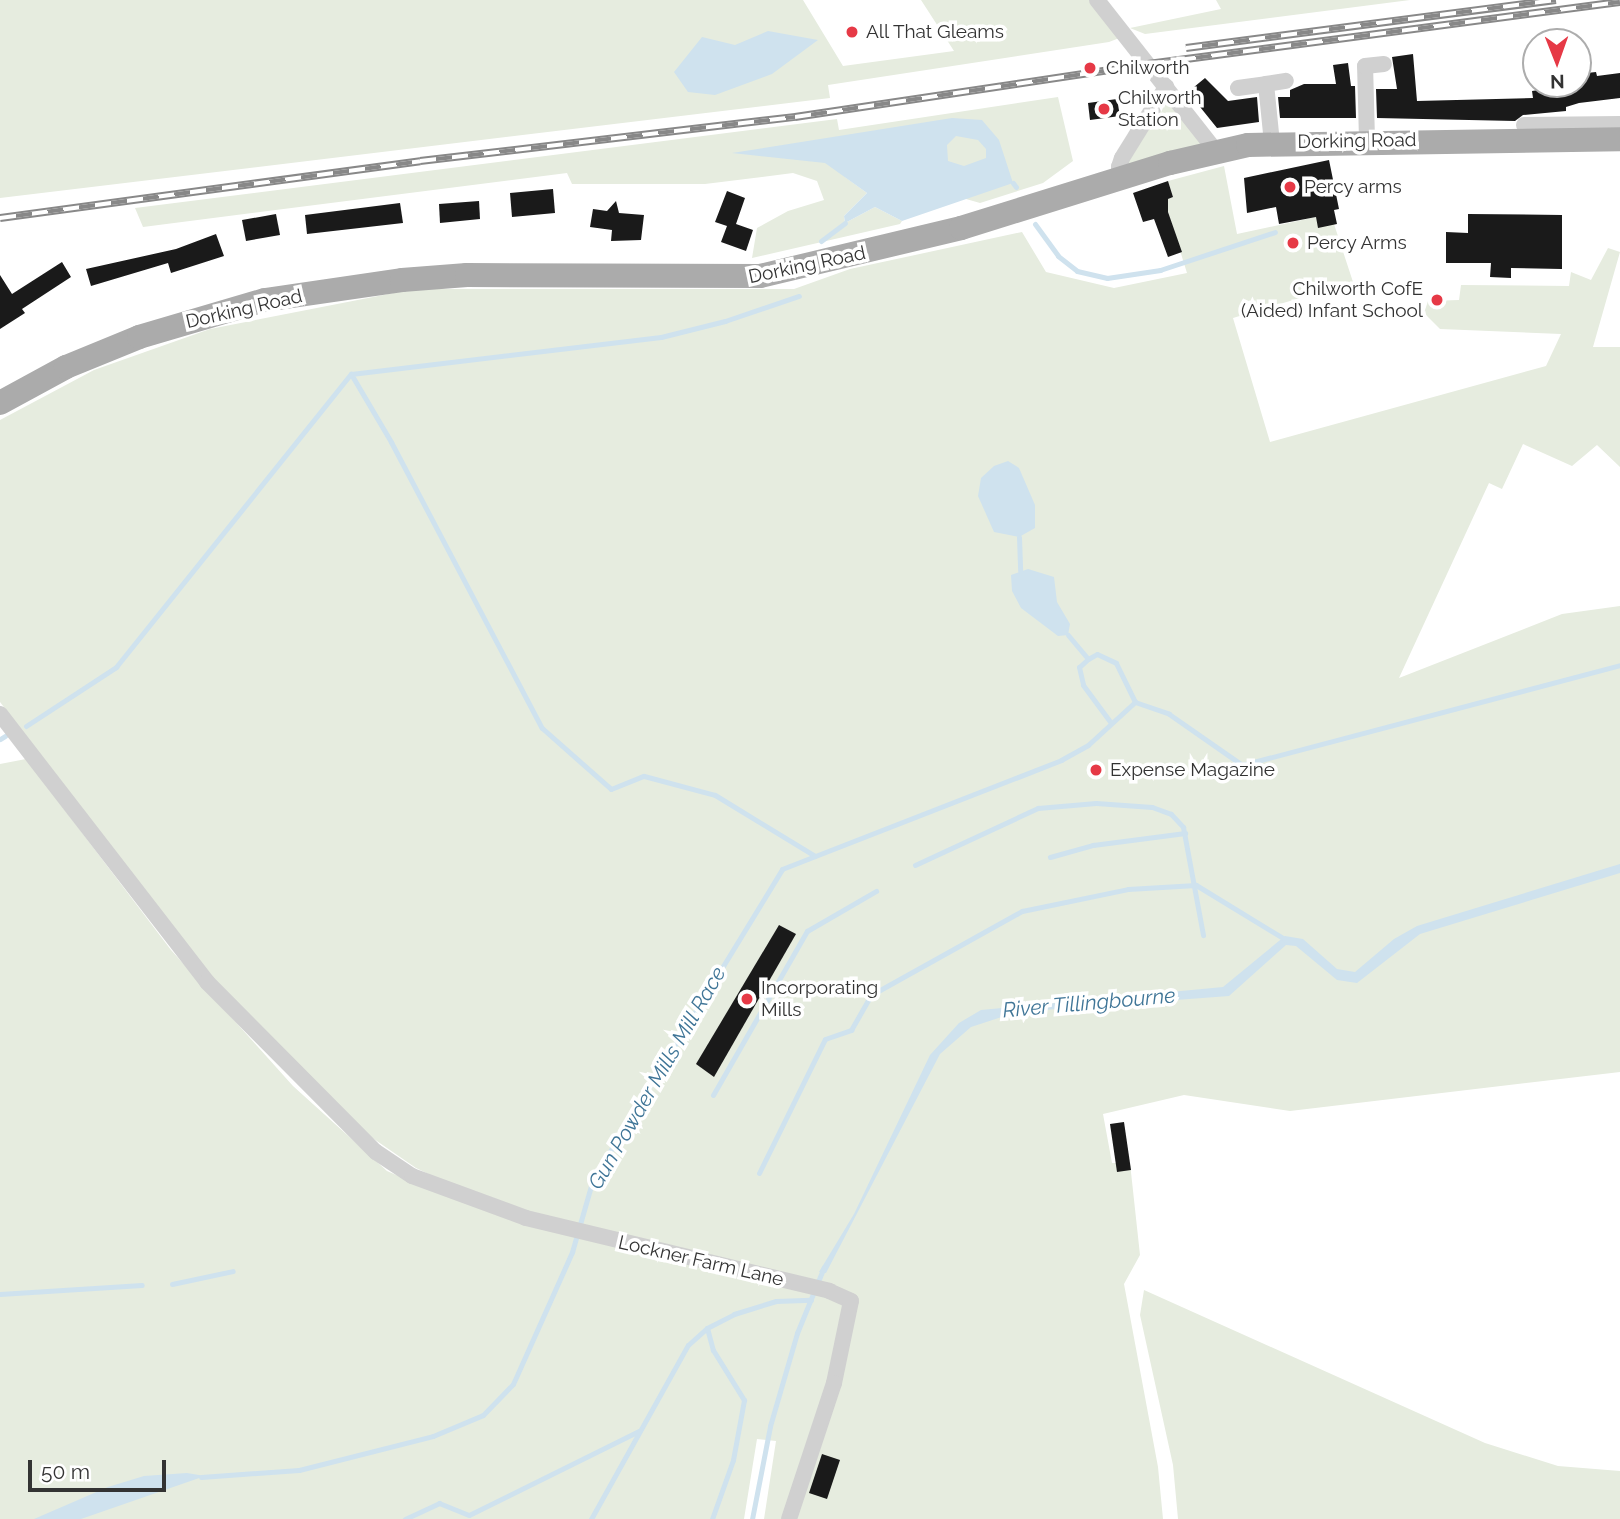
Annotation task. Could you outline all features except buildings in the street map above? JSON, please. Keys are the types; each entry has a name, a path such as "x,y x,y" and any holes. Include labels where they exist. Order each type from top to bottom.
{"main road":[{"name":"Dorking Road","path":"0,403 66,367 139,337 265,300 402,280 467,275 726,280 760,276 961,228 1215,150 1272,143 1613,132"}],"street":[{"path":"1097,0 1215,150"},
{"path":"1367,140 1359,67 1384,64"},
{"path":"1238,88 1286,81"},
{"path":"1266,84 1272,143"},
{"path":"1123,179 1119,167 1122,158 1166,87"},
{"path":"1524,125 1613,132"},
{"name":"Lockner Farm Lane","path":"0,714 207,982 376,1152 412,1176 461,1196 566,1228 829,1291 851,1301 834,1383 789,1519"}],"shaded area":[{"path":"0,0 803,0 843,66 954,51 921,0 1097,0 1127,35 1109,42 828,85 830,98 0,198"},
{"path":"1216,0 1410,0 1145,34 1130,28 1221,9"},
{"path":"1160,93 1215,150 1123,179 1122,158"},
{"path":"1058,97 1073,161 1043,183 980,203 844,164 845,177 867,193 844,216 845,223 875,207 902,221 900,224 752,258 757,228 788,211 824,200 817,181 793,173 705,184 572,184 567,173 143,227 135,208 837,119 839,130"},
{"path":"1224,166 1237,234 1316,217 1334,224 1353,282 1233,318 1270,442 1546,366 1561,334 1440,329 1424,313 1428,301 1459,300 1461,285 1569,286 1571,272 1591,280 1608,248 1620,252 1593,347 1620,347 1620,467 1597,445 1572,466 1523,444 1502,489 1489,483 1399,678 1562,614 1620,606 1620,1072 1290,1111 1184,1095 1103,1114 1112,1163 1130,1163 1140,1255 1124,1284 1158,1467 1163,1519 764,1519 776,1441 757,1439 744,1519 0,1519 0,764 26,759 171,950 293,1086 387,1171 433,1191 445,1182 416,1168 358,1128 213,978 0,702 0,420 94,370 210,329 414,289 794,289 850,269 1022,232 1046,272 1114,288 1187,273 1168,212 1168,199 1173,197 1168,181"},
{"path":"1144,1290 1485,1443 1558,1466 1620,1471 1620,1519 1178,1519 1173,1465 1140,1315"}],"water":[{"path":"768,31 818,40 772,74 715,95 688,92 674,72 702,37 735,45"},
{"path":"952,118 982,120 999,140 1013,183 902,221 875,207 845,223 844,216 867,193 825,163 732,153","holes":["956,136 978,140 986,149 986,158 964,166 948,161 947,145"]},
{"path":"1008,461 1019,468 1035,505 1035,528 1019,537 994,532 978,496 981,478 994,466"},
{"path":"1028,569 1054,577 1057,602 1070,624 1068,635 1058,636 1021,608 1012,591 1011,575"},
{"path":"1620,864 1620,873 1420,934 1357,983 1337,980 1296,946 1286,945 1229,996 1017,1012 971,1027 940,1054 826,1273 819,1272 854,1214 930,1055 959,1023 981,1010 1223,987 1285,936 1303,939 1337,969 1355,972 1394,939 1417,926"},
{"path":"187,1473 205,1476 81,1519 34,1519 108,1487 144,1476"}],"waterway":[{"path":"1013,183 1016,187"},
{"path":"821,241 845,223"},
{"path":"1035,224 1058,256 1077,271 1107,278 1160,270 1275,232"},
{"path":"26,726 116,667 351,374 661,337 725,321 799,296"},
{"path":"351,374 391,442 542,728 611,789 644,776 715,795 815,856"},
{"path":"1019,537 1020,571"},
{"path":"1068,635 1088,659 1097,654 1116,663 1135,702"},
{"path":"1088,659 1079,667 1083,685 1111,723"},
{"name":"Gun Powder Mills Mill Race","path":"201,1477 299,1470 433,1436 483,1415 513,1384 572,1252 593,1179 782,869 1061,760 1088,745 1135,702 1169,714 1242,765 1620,665"},
{"path":"0,739 5,736"},
{"path":"915,865 1038,808 1096,803 1152,807 1171,814 1183,827 1203,935"},
{"path":"1050,857 1093,845 1185,833"},
{"path":"759,1173 825,1039 851,1030 871,995 1022,911 1128,889 1196,885 1286,940"},
{"path":"713,1095 807,931 876,891"},
{"name":"River Tillingbourne","path":"752,1519 770,1426 797,1333 824,1267"},
{"path":"172,1284 233,1271"},
{"path":"0,1294 142,1285"},
{"path":"591,1519 688,1345 707,1328 734,1314 776,1301 811,1300"},
{"path":"707,1328 713,1350 744,1400 733,1460 712,1519"},
{"path":"405,1519 439,1503 469,1515 639,1431"}],"railway":[{"path":"1186,48 1556,0"},
{"path":"0,218 420,161 795,117 1148,64 1620,2"}],"place":[{"name":"All That Gleams","path":"852,32"},
{"name":"Chilworth","path":"1090,68"},
{"name":"Chilworth Station","path":"1104,109"},
{"name":"Percy arms","path":"1290,187"},
{"name":"Percy Arms","path":"1293,243"},
{"name":"Chilworth CofE (Aided) Infant School","path":"1437,300"},
{"name":"Expense Magazine","path":"1096,770"},
{"name":"Incorporating Mills","path":"747,999"}]}
